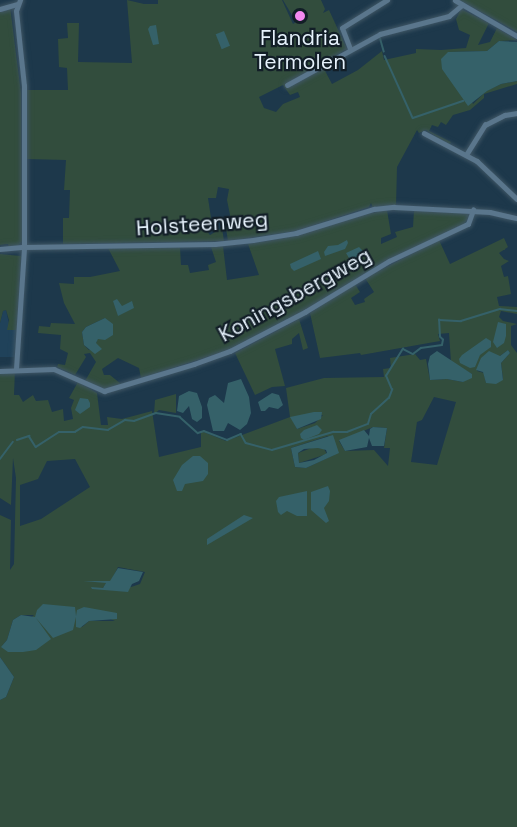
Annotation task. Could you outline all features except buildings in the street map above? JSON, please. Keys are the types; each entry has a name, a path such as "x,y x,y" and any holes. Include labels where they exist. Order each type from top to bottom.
{"street":[{"path":"350,49 342,28 387,0"},
{"path":"454,0 517,36"},
{"path":"0,9 11,3 19,2 16,11 24,86 24,247 16,369 0,371"},
{"path":"287,85 380,34 449,16 462,5"},
{"path":"466,155 485,125 505,115 517,113"},
{"path":"424,134 466,155 492,172 517,199"},
{"name":"Holsteenweg","path":"0,249 215,244 296,233 374,209 394,207 473,210 517,218"},
{"name":"Koningsbergweg","path":"16,369 54,369 104,391 194,364 230,351 305,312 389,261 468,224 473,210"}],"shaded area":[{"path":"127,0 158,4 158,0 282,0 293,24 296,22 283,0 321,0 325,9 323,13 329,10 347,49 316,67 317,69 323,67 332,84 358,70 382,51 384,60 416,53 416,49 466,48 470,35 459,30 456,19 461,9 489,23 478,45 490,42 497,28 517,40 499,41 487,51 448,52 473,104 486,91 501,84 517,81 517,84 484,94 484,98 470,110 453,115 446,125 441,122 438,127 432,125 429,131 451,142 449,145 426,130 419,133 417,130 397,167 396,206 373,208 371,203 369,207 296,231 228,241 225,222 231,220 227,200 229,189 218,187 216,198 208,198 211,218 204,228 210,235 222,228 224,241 63,244 63,218 69,218 70,190 64,190 66,160 26,159 27,90 68,90 67,68 59,67 58,39 68,38 67,23 79,23 78,62 132,63","holes":["283,85 290,95 298,92 300,97 283,104 276,112 264,108 259,97"]},
{"path":"459,0 517,0 517,32 496,20"},
{"path":"10,6 21,93 22,241 18,246 9,247 8,244 0,245 0,10"},
{"path":"156,25 159,44 153,45 148,29"},
{"path":"224,31 230,46 222,49 216,34"},
{"path":"499,41 517,42 517,81 501,84 487,91 468,106 442,69 441,59 448,52 487,51"},
{"path":"387,210 391,234 381,238 381,244 397,237 395,232 413,227 414,210 467,213 469,217 464,224 377,266 307,309 229,350 141,378 139,368 118,358 102,369 104,375 110,375 121,384 109,388 103,389 85,381 96,362 90,353 84,354 86,357 75,375 57,367 58,364 65,365 68,353 60,349 61,335 38,333 39,326 50,327 51,323 75,324 64,303 59,283 74,284 74,277 90,277 120,271 108,248 180,247 181,265 188,265 190,273 209,270 208,265 216,262 211,247 223,246 227,280 259,275 248,244 285,238 347,218","holes":["105,318 96,343 89,350 84,345 82,332 86,327"]},
{"path":"504,238 508,247 499,253 509,261 501,266 504,277 508,276 511,294 497,297 499,306 517,307 517,314 501,311 499,317 503,321 517,324 511,326 511,345 517,353 517,827 0,827 0,700 6,697 14,677 0,657 0,515 11,520 10,570 14,564 16,478 13,458 11,505 0,498 0,372 15,370 14,395 19,395 23,402 33,395 36,401 48,400 52,412 63,409 64,421 73,419 71,408 74,400 69,398 78,382 97,393 101,425 108,425 107,417 122,419 152,411 159,457 201,447 201,431 226,441 290,417 286,388 324,378 384,377 383,369 391,368 390,358 415,354 420,360 426,359 430,380 447,379 463,382 472,374 451,362 449,333 438,334 440,341 361,355 360,353 320,358 310,313 355,284 360,292 351,298 355,305 365,302 364,299 374,292 365,278 439,240 450,264","holes":["508,350 510,353 501,363 503,379 486,383 484,373 477,371 480,362 500,356","434,397 456,402 437,465 411,462 417,422 422,420","323,415 315,423 297,429 291,417","373,427 387,428 384,448 390,448 388,466 374,450 345,451 339,441","328,436 334,455 306,468 295,467 291,448","75,459 90,487 41,519 20,526 20,485 38,479 47,461","118,567 145,572 140,584 131,587 92,589 103,588 107,582 91,581 111,581","84,607 115,621 89,621 82,627","21,615 34,615 1,647 7,640 13,620"]},
{"path":"347,240 345,249 325,256 324,252 328,246 338,245"},
{"path":"359,247 366,254 354,261 352,269 352,263 346,253"},
{"path":"318,251 321,259 294,271 291,268 290,264"},
{"path":"0,254 21,256 17,330 7,330 9,320 6,310 3,311 0,323"},
{"path":"117,299 122,306 132,301 134,308 118,316 113,301"},
{"path":"6,310 9,324 17,330 15,357 0,357 0,323 3,311"},
{"path":"105,318 113,324 113,335 105,340 98,339 96,343 102,349 95,354 84,345 82,332 86,327"},
{"path":"299,319 308,348 303,350 299,333 292,339 292,344 275,349 285,386 272,387 255,395 235,353"},
{"path":"498,322 506,324 506,336 504,343 497,348 493,342"},
{"path":"486,338 491,341 491,347 480,355 475,367 470,368 460,363 459,359 462,355"},
{"path":"508,350 510,353 501,363 503,380 496,384 486,383 483,372 476,370 481,358 489,351 500,356"},
{"path":"437,351 472,374 472,378 463,382 447,379 430,380 428,364 430,356"},
{"path":"241,379 249,397 251,413 247,424 240,430 228,423 224,431 213,431 207,405 209,398 215,395 224,403 228,383"},
{"path":"189,391 197,393 202,407 202,418 197,422 192,419 189,406 183,413 177,411 179,396"},
{"path":"272,393 279,395 283,405 278,409 269,407 261,411 258,402"},
{"path":"176,394 176,413 159,410 154,414 155,400"},
{"path":"80,398 88,399 90,407 80,414 75,410"},
{"path":"322,412 321,419 297,429 290,417"},
{"path":"317,425 322,430 319,434 304,440 301,438 300,434 304,430"},
{"path":"373,427 387,428 384,446 372,446 369,438 367,447 345,451 339,440 364,430 369,436 370,429"},
{"path":"333,435 339,453 306,468 295,467 291,448","holes":["304,449 326,450 327,453 314,460 299,463 298,453"]},
{"path":"314,447 324,449 327,454 299,463 298,453"},
{"path":"193,456 200,456 208,463 208,474 203,481 185,484 182,491 177,491 173,480 182,465"},
{"path":"328,486 329,501 324,508 329,521 326,523 311,510 311,492"},
{"path":"307,491 307,516 297,516 287,511 281,515 278,512 276,501 279,497"},
{"path":"244,515 253,518 207,545 207,539"},
{"path":"118,568 143,572 139,581 132,584 128,592 92,589 91,587 103,588 106,583 83,581 110,581"},
{"path":"43,604 75,607 76,616 77,610 84,607 117,613 117,619 89,621 80,628 76,627 76,617 73,630 53,638 36,618 51,639 36,650 8,652 1,647 7,640 13,620 21,615 35,617 37,610"},
{"path":"0,657 14,677 6,697 0,700"}],"waterway":[{"path":"380,37 384,51"},
{"path":"385,56 413,118 463,101"},
{"path":"17,440 29,436 36,447 59,432 75,432 83,427 108,430 125,420 134,421 156,413 180,417 198,433 204,431 227,440 241,434 246,443 272,450 333,432 347,432 368,424 371,414 389,398 392,390 386,376 403,349 413,354 421,348 442,345 439,320 461,321 500,309 517,311"},
{"path":"0,459 13,442"}],"place":[{"name":"Flandria Termolen","path":"300,16"}]}
